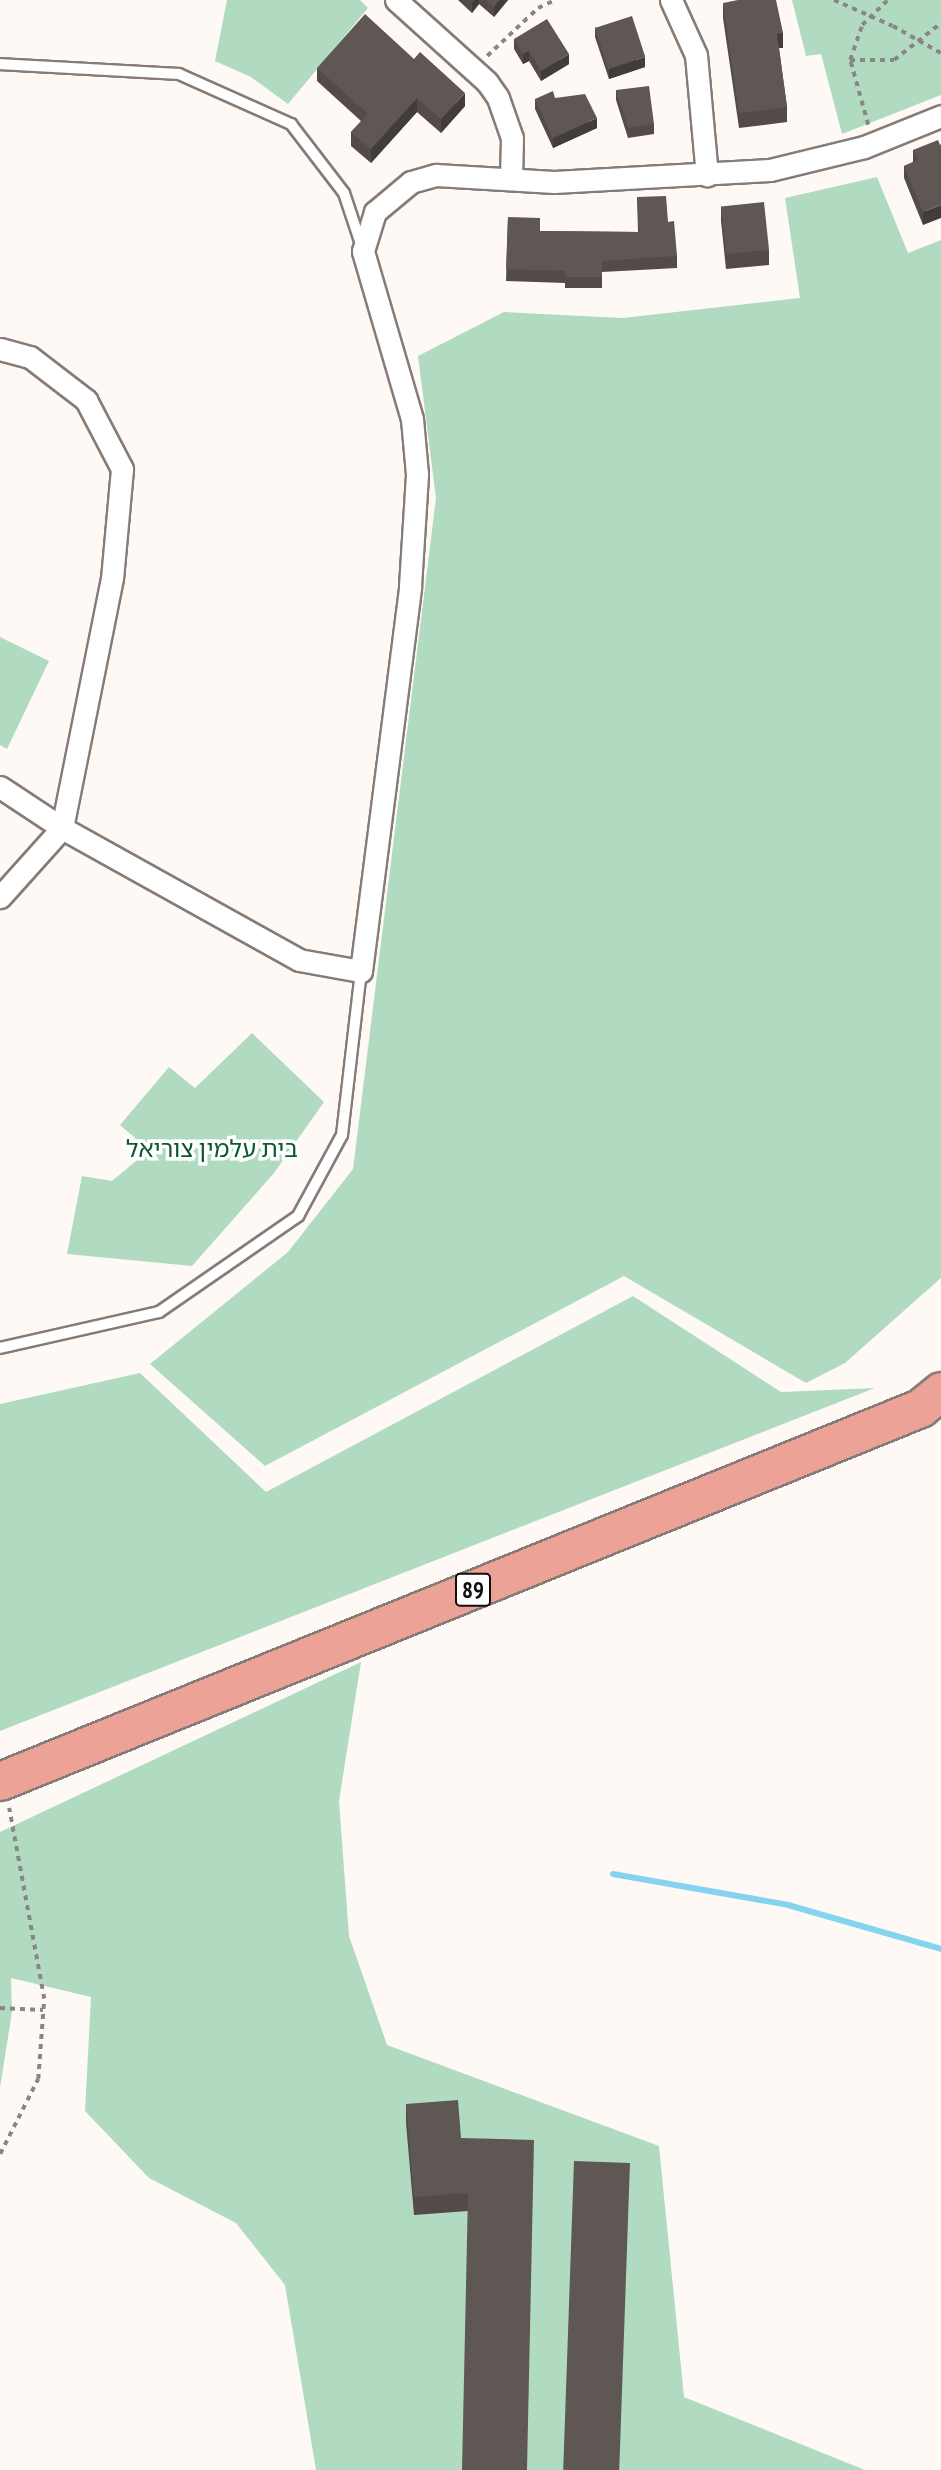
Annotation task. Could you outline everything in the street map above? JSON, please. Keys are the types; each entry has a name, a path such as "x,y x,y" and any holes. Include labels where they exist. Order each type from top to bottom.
{"highway":[{"name":"89","path":"2,1780 920,1408 941,1391"}],"street":[{"path":"396,0 487,82 508,116 514,150 511,178"},
{"path":"671,0 696,55 707,175"},
{"path":"0,787 62,828 299,960 361,971 410,586 417,474 412,419 363,251 375,212 411,183 463,173 554,182 770,170 875,143 941,116"},
{"path":"0,349 30,357 86,400 122,469 112,578 62,828 0,897"}],"lane":[{"path":"0,64 178,74 291,124 344,193 363,251"},
{"path":"0,1348 159,1312 298,1216 342,1135 361,971"}],"path":[{"path":"473,70 538,8 555,0"},
{"path":"834,0 869,19 920,40 941,53"},
{"path":"875,143 850,60 862,25 888,0"},
{"path":"850,60 894,60 941,23"},
{"path":"0,2154 38,2079 43,2010 2,1780"},
{"path":"0,2008 43,2010"}],"green space":[{"path":"227,0 360,0 368,8 288,104 251,77 215,61"},
{"path":"792,0 941,0 941,95 842,134 821,54 806,56"},
{"path":"877,177 908,253 941,240 941,1278 845,1363 806,1383 624,1276 265,1466 150,1364 288,1252 353,1169 436,498 418,356 504,312 623,318 800,298 785,198"},
{"path":"0,637 49,661 7,749 0,745"},
{"name":"בית עלמין צוריאל","path":"252,1033 324,1102 274,1173 192,1266 67,1254 82,1176 112,1181 149,1150 120,1125 169,1067 195,1088"},
{"path":"633,1296 781,1392 875,1388 0,1731 0,1404 140,1373 266,1492"},
{"path":"361,1662 339,1801 349,1936 387,2045 659,2146 684,2397 865,2470 316,2470 285,2285 236,2223 149,2178 85,2111 91,1997 11,1978 12,2012 0,2088 0,1832"}],"building":[{"path":"486,0 499,0 494,7"},
{"path":"738,0 776,0 783,33 777,34 787,107 739,113 723,3"},
{"path":"365,14 414,59 420,52 465,93 441,119 417,98 371,149 351,132 368,114 317,68"},
{"path":"632,16 645,57 608,69 595,28"},
{"path":"547,19 569,54 541,71 529,51 523,54 514,39"},
{"path":"649,86 654,124 628,128 616,90"},
{"path":"553,91 555,98 585,94 597,118 553,138 535,99"},
{"path":"938,140 941,144 941,205 923,212 904,166 918,160 913,150"},
{"path":"666,196 668,222 674,221 677,256 602,261 602,277 565,277 565,271 506,269 508,217 540,218 540,231 639,232 637,197"},
{"path":"764,202 769,250 726,254 721,206"},
{"path":"458,2100 461,2138 534,2140 527,2470 462,2470 468,2193 414,2197 406,2104"},
{"path":"574,2161 630,2163 619,2470 563,2470"}],"waterway":[{"path":"613,1874 788,1905 941,1949"}]}
